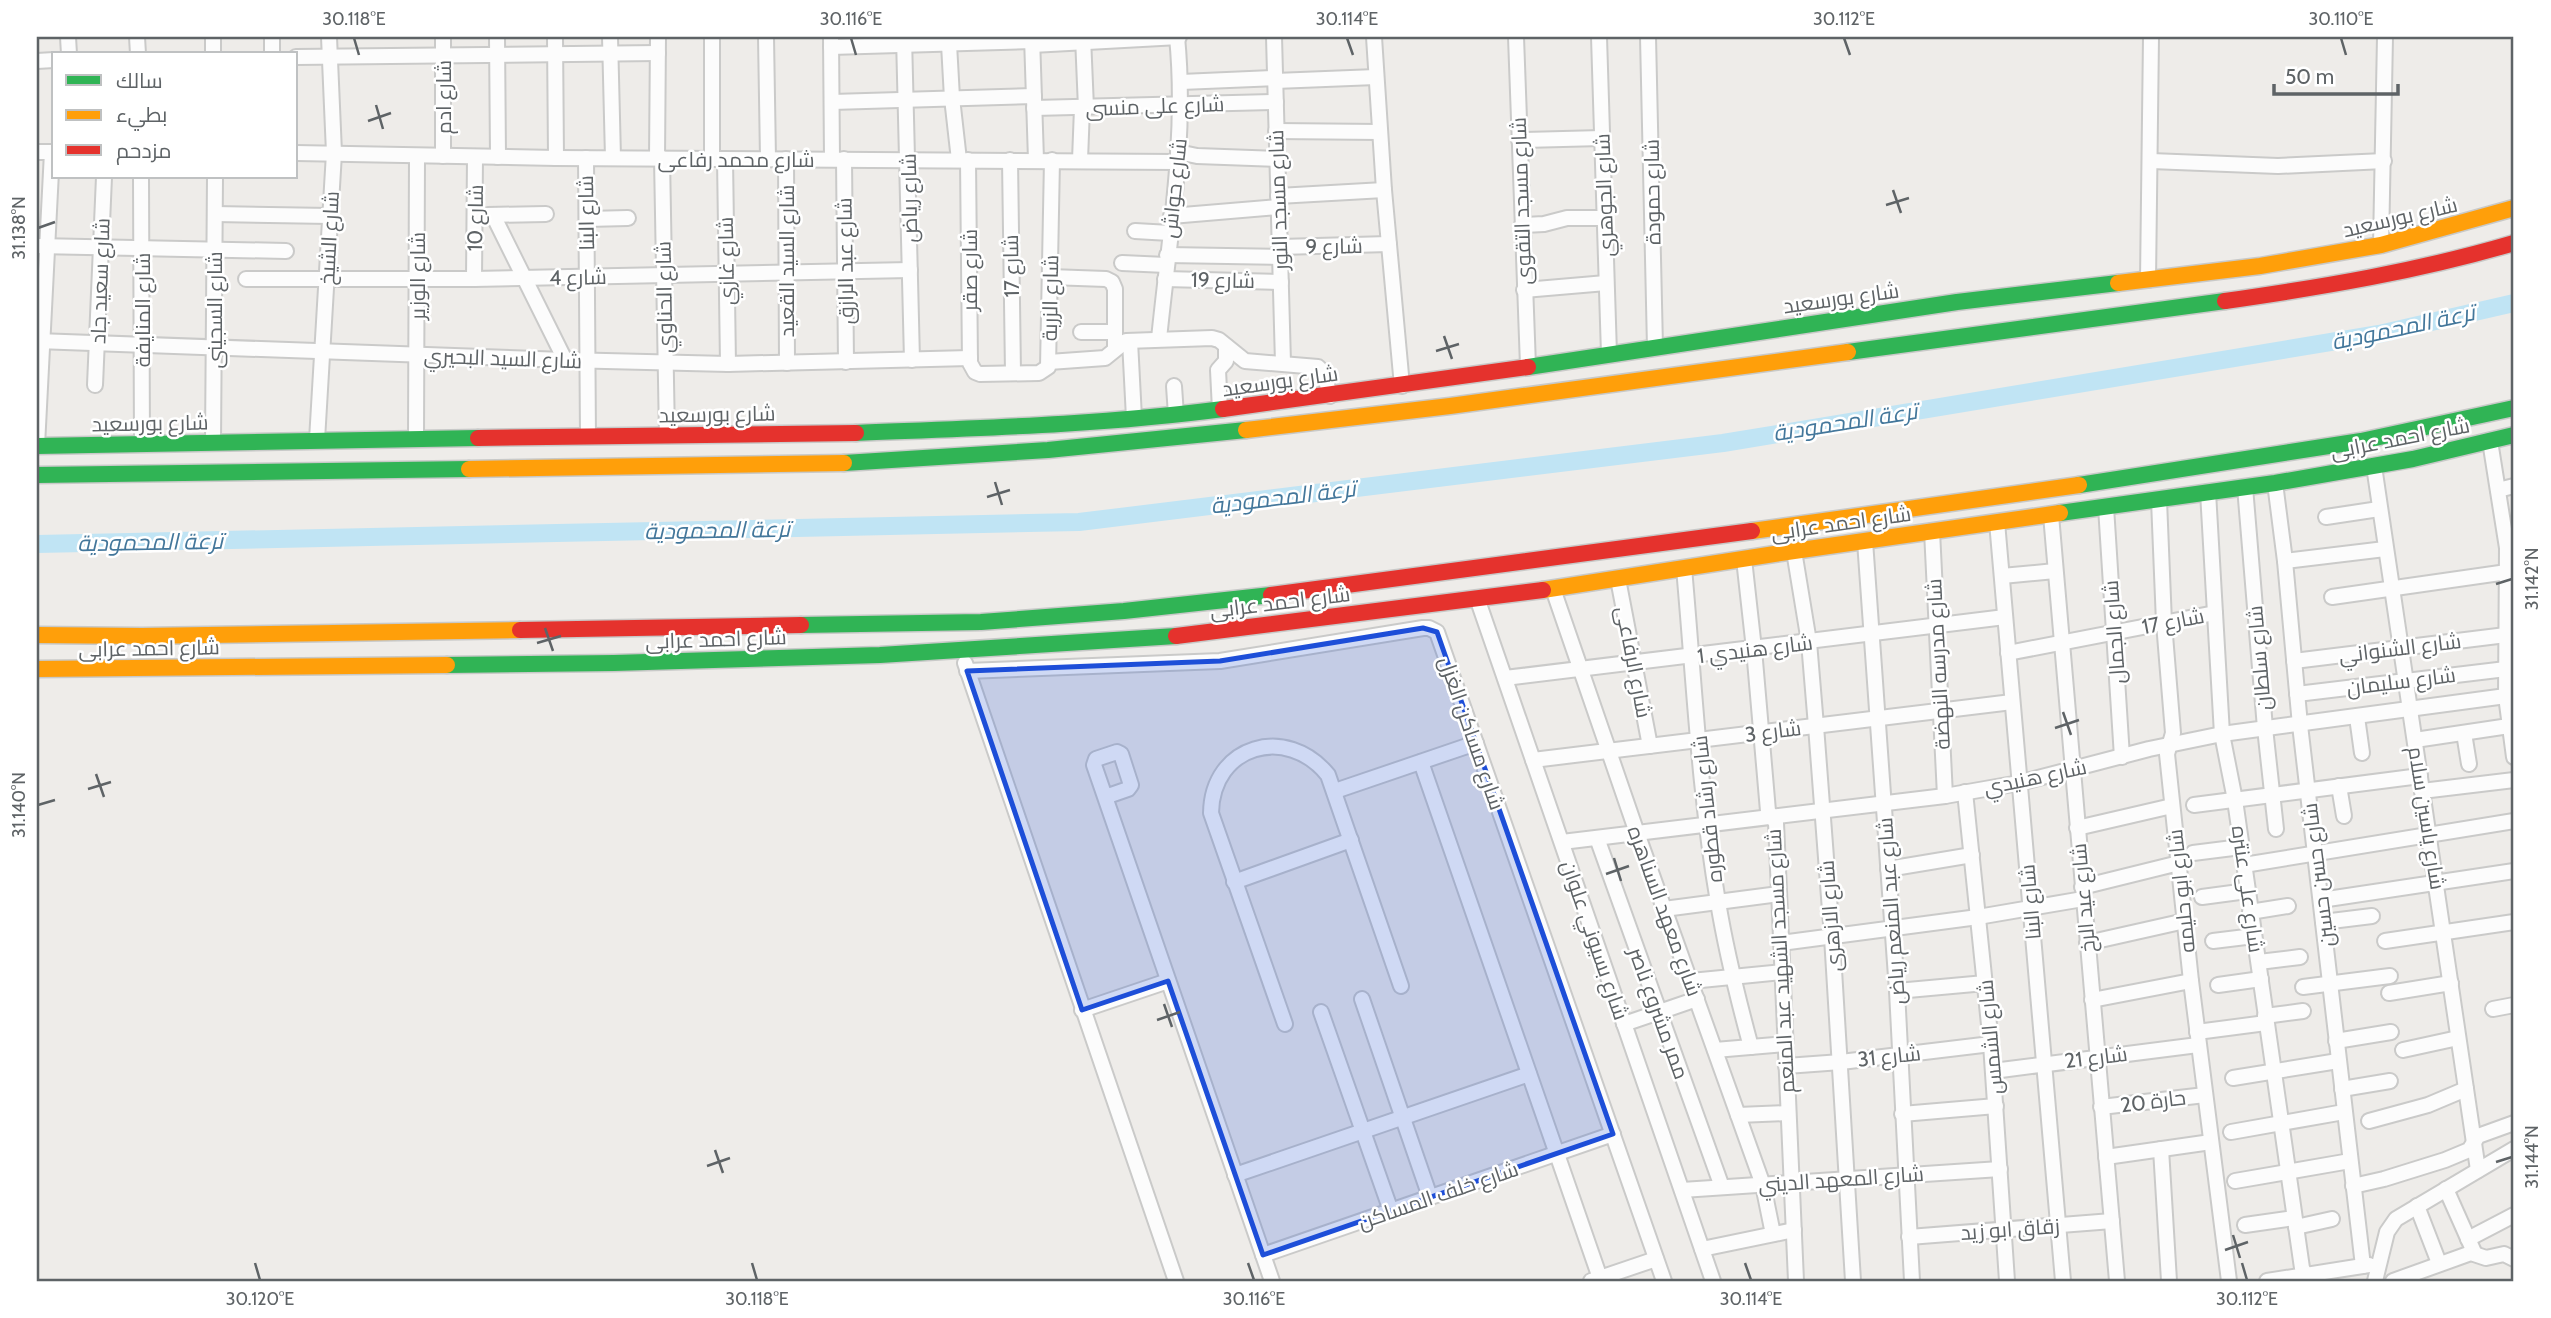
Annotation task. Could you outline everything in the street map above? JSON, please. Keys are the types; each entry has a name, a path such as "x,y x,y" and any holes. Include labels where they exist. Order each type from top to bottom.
{"main road":[{"name":"شارع بورسعيد","path":"37,446 869,432 1028,426 1220,411 1957,302 2260,265 2381,244 2514,208"},
{"path":"37,475 783,465 948,458 1114,445 1385,415 2311,289 2446,262 2514,243"},
{"name":"شارع احمد عرابى","path":"37,635 142,636 810,626 981,622 1124,611 1491,567 2144,476 2361,441 2514,408"},
{"name":"شارع احمد عرابى","path":"37,669 614,663 880,655 1140,639 1553,589 1794,551 2275,483 2374,467 2514,435"}],"street":[{"name":"شارع الشيخ","path":"317,440 334,153 330,37"},
{"name":"شارع ادم","path":"443,37 443,156"},
{"path":"497,37 498,157"},
{"path":"555,37 556,158"},
{"path":"610,37 613,158"},
{"name":"شارع الحناوي","path":"657,37 667,436"},
{"name":"شارع غازي","path":"712,37 726,274 728,363"},
{"name":"شارع السيد القعيد","path":"766,37 768,159"},
{"path":"831,42 1177,37"},
{"name":"شارع حواش","path":"1159,339 1178,157 1181,82 1177,37"},
{"name":"شارع مسجد النور","path":"1274,37 1283,363"},
{"path":"1374,37 1388,244 1402,386"},
{"name":"شارع مسجد التقوى","path":"1516,37 1528,366"},
{"name":"شارع الجوهري","path":"1599,37 1609,354"},
{"name":"شارع حمودة","path":"1648,37 1655,347"},
{"path":"2148,280 2151,37"},
{"path":"2381,244 2385,37"},
{"path":"1080,160 1084,108 1083,39"},
{"name":"شارع رياض","path":"904,41 912,360"},
{"name":"شارع صقر","path":"946,41 952,99 964,160 970,358"},
{"path":"1032,41 1036,160"},
{"name":"شارع عبد الرازق","path":"831,42 832,103 845,271 846,362"},
{"path":"298,57 657,52"},
{"path":"1181,82 1376,77"},
{"name":"شارع على منسى","path":"832,103 952,99 1034,102 1084,108 1276,102"},
{"path":"1276,131 1380,132"},
{"path":"1519,140 1602,138"},
{"name":"شارع محمد رفاعى","path":"298,153 718,159 1080,160 1197,156 1278,159"},
{"name":"شارع الوزير","path":"416,439 417,156"},
{"name":"شارع 10","path":"474,279 475,157"},
{"name":"شارع البنا","path":"586,158 589,437"},
{"name":"شارع السيد القعيد","path":"786,159 787,363"},
{"name":"شارع 17","path":"1010,160 1013,373"},
{"name":"شارع الزربة","path":"970,358 971,368 980,374 1044,371 1049,362 1052,160"},
{"path":"37,446 42,246 52,161"},
{"path":"2151,161 2278,166 2384,161"},
{"name":"شارع سعيد جاد","path":"95,385 104,178"},
{"name":"شارع المنايفة","path":"141,178 142,444"},
{"name":"شارع السجينى","path":"213,442 215,178"},
{"path":"1171,216 1384,190"},
{"path":"215,214 330,216"},
{"path":"475,215 546,215"},
{"path":"494,215 565,360"},
{"path":"586,219 628,218"},
{"path":"1522,225 1544,224 1567,218 1604,218"},
{"path":"1135,231 1170,233"},
{"name":"شارع 9","path":"1166,266 1280,252 1388,244"},
{"path":"42,246 286,251"},
{"path":"1122,263 1166,266"},
{"name":"شارع 19","path":"1166,266 1281,282"},
{"name":"شارع 4","path":"246,279 474,279 910,270"},
{"path":"1050,277 1110,280 1115,289 1115,349"},
{"path":"1524,289 1606,283"},
{"path":"1081,332 1115,332"},
{"path":"1049,362 1105,358 1122,342 1216,339 1245,361 1322,369 1330,396"},
{"name":"شارع السيد البحيري","path":"39,341 588,361 787,363 970,358"},
{"path":"1130,341 1134,418"},
{"path":"1220,411 1218,370 1226,361 1226,346"},
{"path":"1174,386 1176,415"},
{"path":"2490,441 2506,537 2511,608 2506,635 2506,668 2510,694 2509,726 2514,757"},
{"name":"شارع ياسين سلام","path":"2374,467 2478,1170"},
{"name":"شارع حسن حسين","path":"2275,483 2300,725 2363,1266"},
{"path":"2498,490 2514,486"},
{"name":"شارع سلطان","path":"2245,487 2276,829"},
{"name":"شارع على عنتره","path":"2208,492 2222,734 2235,800 2302,1268 2308,1278"},
{"name":"شارع ابو حليمه","path":"2158,500 2173,733 2167,754 2191,981 2229,1281"},
{"name":"شارع الجمال","path":"2106,507 2122,757"},
{"path":"2326,517 2379,509"},
{"name":"شارع عيد الرخ","path":"2051,515 2117,1281"},
{"name":"شارع البنا","path":"1997,523 2063,1281"},
{"name":"شارع مدرسه النهضة","path":"1932,531 1945,796"},
{"name":"شارع عبد المنعم رياض","path":"1865,541 1897,991 1912,1281"},
{"path":"2285,561 2385,549"},
{"name":"شارع الازهرى","path":"1794,551 1809,642 1816,726 1849,1179 1853,1281"},
{"name":"شارع مسجد الشهيد عبد المنعم","path":"1744,559 1755,649 1768,811 1776,824 1796,1281"},
{"name":"شارع رشاد قطوره","path":"1684,568 1707,826 1733,977 1751,1047"},
{"path":"2002,576 2055,571"},
{"path":"2332,597 2507,572"},
{"name":"شارع الرفاعى","path":"1618,579 1650,746"},
{"name":"شارع معهد السناهره","path":"1553,589 1637,834 1763,1185 1773,1234"},
{"name":"شارع بسيوني علوان","path":"1477,598 1713,1281"},
{"name":"شارع 17","path":"2008,653 2215,613"},
{"name":"شارع هنيدي 1","path":"1505,678 2005,617"},
{"name":"شارع مساكن الغزل","path":"967,671 1220,661 1429,628 1437,632 1664,1281"},
{"name":"شارع الشنواني","path":"2294,661 2506,635"},
{"path":"961,650 1176,1281"},
{"name":"شارع سليمان","path":"2297,694 2506,668"},
{"name":"شارع هنيدي","path":"1562,842 1945,796 2019,783 2222,734 2510,694"},
{"name":"شارع 3","path":"1533,760 2012,702"},
{"path":"2357,717 2362,753"},
{"path":"2414,740 2509,726"},
{"path":"2464,733 2469,764"},
{"path":"1335,791 1476,743"},
{"path":"1285,1024 1211,813 1211,796 1216,780 1226,767 1239,757 1254,751 1287,747 1304,752 1318,762 1328,775 1401,986"},
{"path":"1421,762 1530,1074 1597,1280 1656,1259"},
{"path":"2194,805 2339,786 2514,779"},
{"path":"2339,786 2344,816"},
{"name":"شارع الشمس","path":"1965,792 1991,1044 2007,1281"},
{"path":"1105,797 1272,1281"},
{"path":"2077,828 2172,806"},
{"path":"2244,865 2514,821"},
{"name":"ممر مشروع ناصر","path":"1597,838 1722,1187"},
{"path":"1234,882 1351,839"},
{"path":"2193,853 2241,847"},
{"path":"1888,869 1972,855"},
{"path":"1781,943 2031,908 2179,863"},
{"path":"2321,900 2514,871"},
{"path":"2202,897 2247,891"},
{"path":"1664,909 1779,894"},
{"path":"2250,912 2288,906"},
{"path":"2323,922 2372,916"},
{"path":"2087,943 2185,921"},
{"path":"2385,941 2514,922"},
{"path":"2213,941 2254,936"},
{"path":"2259,962 2300,957"},
{"path":"1690,981 1782,972"},
{"path":"2303,987 2390,976"},
{"path":"2218,985 2261,979"},
{"path":"1083,1010 1168,981"},
{"path":"2092,1000 2191,981"},
{"path":"1897,991 1985,983"},
{"path":"2389,993 2451,983"},
{"path":"1362,999 1430,1197"},
{"path":"1624,1024 1697,999"},
{"path":"2493,1009 2514,1005"},
{"path":"1321,1012 1391,1211"},
{"name":"شارع 21","path":"1993,1071 2096,1057 2198,1038 2303,1012"},
{"path":"2336,1041 2391,1032"},
{"path":"2403,1051 2458,1038"},
{"path":"1715,1050 1785,1044"},
{"name":"شارع 31","path":"1786,1066 1991,1044"},
{"path":"2233,1078 2338,1061"},
{"path":"1236,1175 1530,1074"},
{"path":"2342,1089 2390,1080"},
{"path":"2369,1121 2428,1105 2466,1088"},
{"name":"حارة 20","path":"2101,1107 2205,1094"},
{"path":"1902,1114 1996,1106"},
{"path":"2231,1132 2344,1112"},
{"path":"1738,1115 1788,1113"},
{"path":"2353,1185 2384,1179 2445,1160 2469,1150 2481,1135 2514,1123"},
{"name":"شارع خلف المساكن","path":"1264,1255 1613,1134"},
{"path":"2106,1157 2211,1142"},
{"path":"2161,1149 2168,1281"},
{"path":"2375,1281 2389,1227 2400,1215 2514,1149"},
{"path":"2235,1181 2350,1161"},
{"name":"شارع المعهد الديني","path":"1682,1190 2000,1169"},
{"path":"2446,1189 2471,1245 2486,1258 2504,1254 2514,1259"},
{"path":"2417,1206 2439,1263"},
{"path":"2393,1281 2411,1278 2439,1263 2471,1245 2514,1214"},
{"path":"2245,1225 2333,1219"},
{"name":"زقاق ابو زيد","path":"1909,1237 2112,1221"},
{"path":"1702,1249 1794,1230"},
{"path":"2267,1281 2308,1278 2379,1264"}],"highlighted area":[{"path":"1423,628 1437,632 1613,1134 1263,1255 1168,981 1082,1010 967,671 1220,661"}],"waterway":[{"name":"ترعة المحمودية","path":"37,544 1079,522 1723,443 2379,334 2514,303"}],"traffic: fast":[{"path":"1528,367 1957,302 2118,283"},
{"path":"1848,352 2225,301"},
{"path":"2079,485 2361,441 2514,408"},
{"path":"856,433 1086,422 1223,409"},
{"path":"844,463 1048,450 1246,430"},
{"path":"2060,513 2275,483 2413,459 2514,435"},
{"path":"37,446 478,438"},
{"path":"37,475 469,469"},
{"path":"801,625 981,622 1124,611 1271,595"},
{"path":"447,665 880,655 1176,636"}],"traffic: slow":[{"path":"2118,283 2260,266 2381,245 2514,208"},
{"path":"1246,430 1450,406 1848,352"},
{"path":"469,469 844,463"},
{"path":"1752,531 2079,485"},
{"path":"1543,590 2060,513"},
{"path":"37,635 520,630"},
{"path":"37,669 447,665"}],"traffic: jam":[{"path":"2225,301 2371,277 2514,243"},
{"path":"1223,409 1528,367"},
{"path":"478,438 856,433"},
{"path":"1271,595 1752,531"},
{"path":"1176,636 1543,590"},
{"path":"520,630 801,625"}]}
